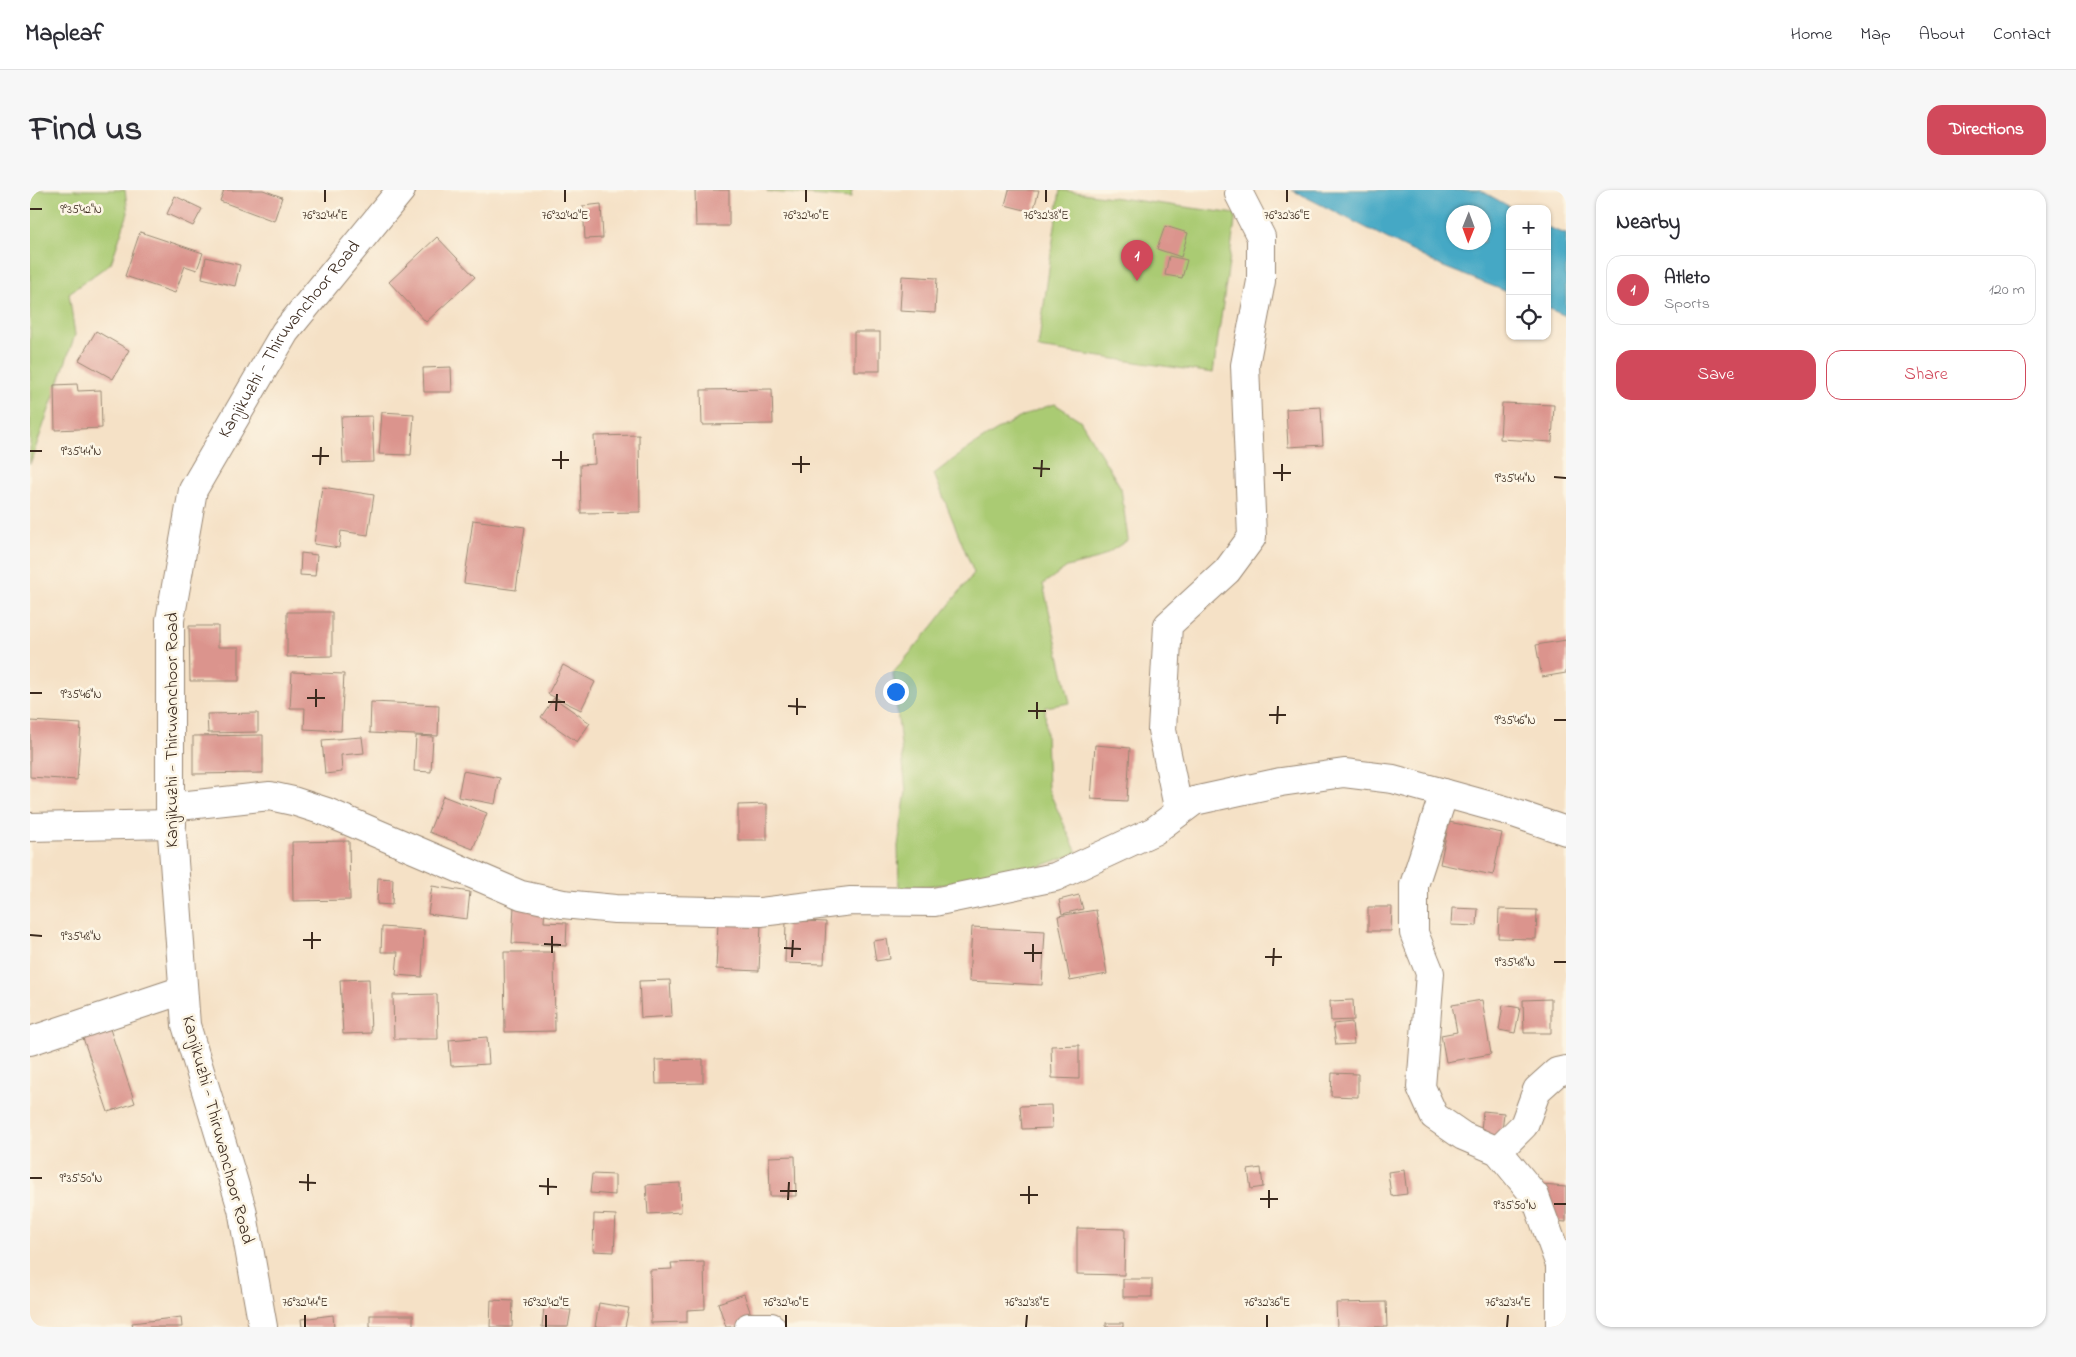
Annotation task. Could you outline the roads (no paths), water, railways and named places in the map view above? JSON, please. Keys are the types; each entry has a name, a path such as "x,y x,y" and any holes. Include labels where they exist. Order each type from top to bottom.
{"street":[{"name":"Kanjikuzhi - Thiruvanchoor Road","path":"263,1327 242,1209 186,1025 171,815 170,620 193,490 285,332 401,190"},
{"path":"1179,812 1162,730 1168,625 1227,571 1252,537 1245,365 1261,281 1261,237 1239,194"},
{"path":"30,827 171,815 270,796 292,800 327,812 521,895 562,904 615,909 761,912 851,901 934,902 1056,877 1154,831 1194,800 1281,782 1344,773 1393,779 1506,810 1566,831"},
{"path":"1444,793 1414,885 1414,933 1430,973 1421,1087 1434,1116 1463,1136 1498,1151 1535,1196 1560,1265 1560,1327"},
{"path":"30,1041 183,990"},
{"path":"1498,1151 1524,1125 1537,1090 1557,1072 1566,1070"},
{"path":"749,1327 772,1327"}],"water":[{"path":"1292,190 1480,190 1507,205 1506,291 1441,266"},
{"path":"1551,228 1566,234 1566,316 1551,310"}],"place":[{"name":"Atleto","path":"1137,281"}]}
